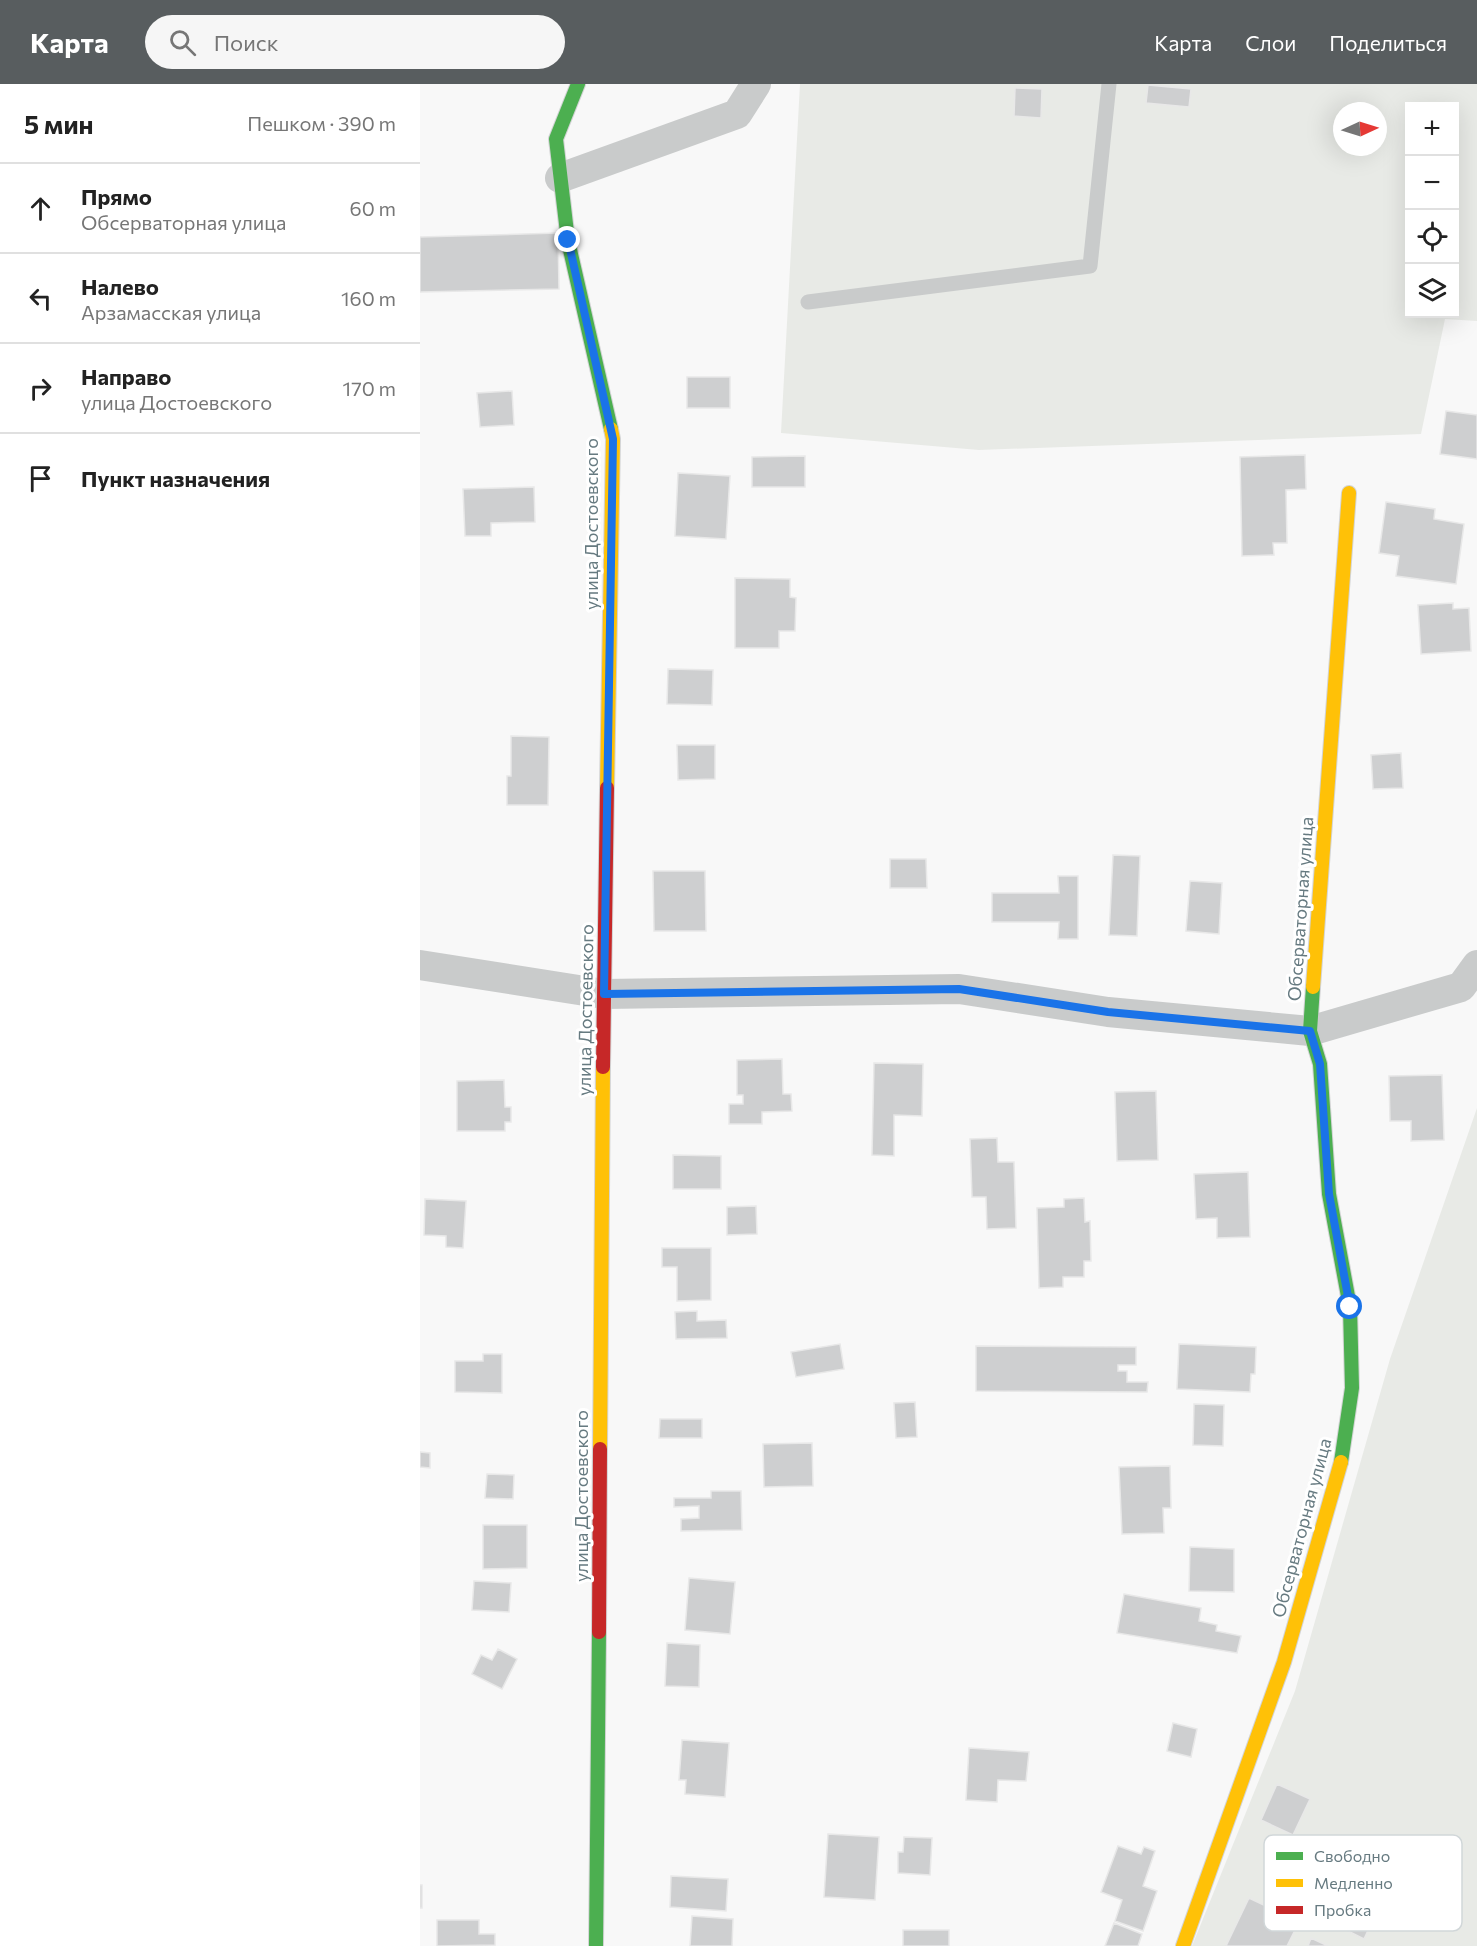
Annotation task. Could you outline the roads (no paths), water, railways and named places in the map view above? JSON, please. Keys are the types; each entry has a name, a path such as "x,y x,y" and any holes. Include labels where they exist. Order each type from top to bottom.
{"street":[{"name":"улица Достоевского","path":"578,84 556,139 568,240 613,439 604,994 596,1946"},
{"path":"560,178 737,114 756,84"},
{"name":"Обсерваторная улица","path":"1183,1946 1284,1662 1343,1455 1351,1399 1350,1307 1329,1194 1320,1064 1310,1031 1349,493"},
{"path":"420,965 604,994 959,989 1108,1012 1310,1031 1472,981"}],"lane":[{"path":"808,302 1090,266 1109,84"}]}
